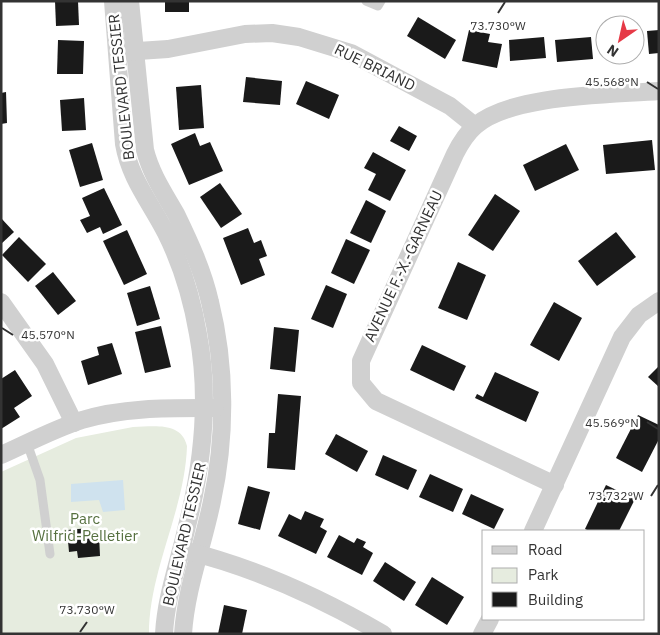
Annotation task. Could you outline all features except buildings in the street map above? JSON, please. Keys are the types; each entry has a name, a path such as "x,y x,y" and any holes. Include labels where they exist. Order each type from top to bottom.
{"street":[{"name":"BOULEVARD TESSIER","path":"113,1 126,52 147,160 189,241 211,305 220,355 213,408 182,549 169,593 164,634"},
{"name":"BOULEVARD TESSIER","path":"126,52 130,1"},
{"name":"RUE BRIAND","path":"126,52 168,49 245,34 272,33 313,39 364,59 450,106 475,126"},
{"name":"AVENUE F.-X.-GARNEAU","path":"555,485 382,405 370,395 362,383 360,368 367,344 455,154 475,126 500,111 525,104 659,91"},
{"path":"533,530 622,337 640,315 659,301"},
{"path":"1,302 45,364 74,423"},
{"name":"BOULEVARD TESSIER","path":"183,634 186,604 215,485 213,408"},
{"path":"1,455 74,423 119,413 213,408"},
{"path":"182,549 272,577 336,608 383,634"},
{"path":"482,634 489,620"}],"lane":[{"path":"366,1 378,6 381,1"},
{"path":"27,443 40,480 50,554"}],"green space":[{"name":"Parc Wilfrid-Pelletier","path":"157,426 173,429 184,438 187,446 185,470 180,493 155,587 149,634 1,634 1,472 76,438 133,427"}],"water":[{"path":"123,480 125,510 103,512 99,500 71,502 71,484"}]}
